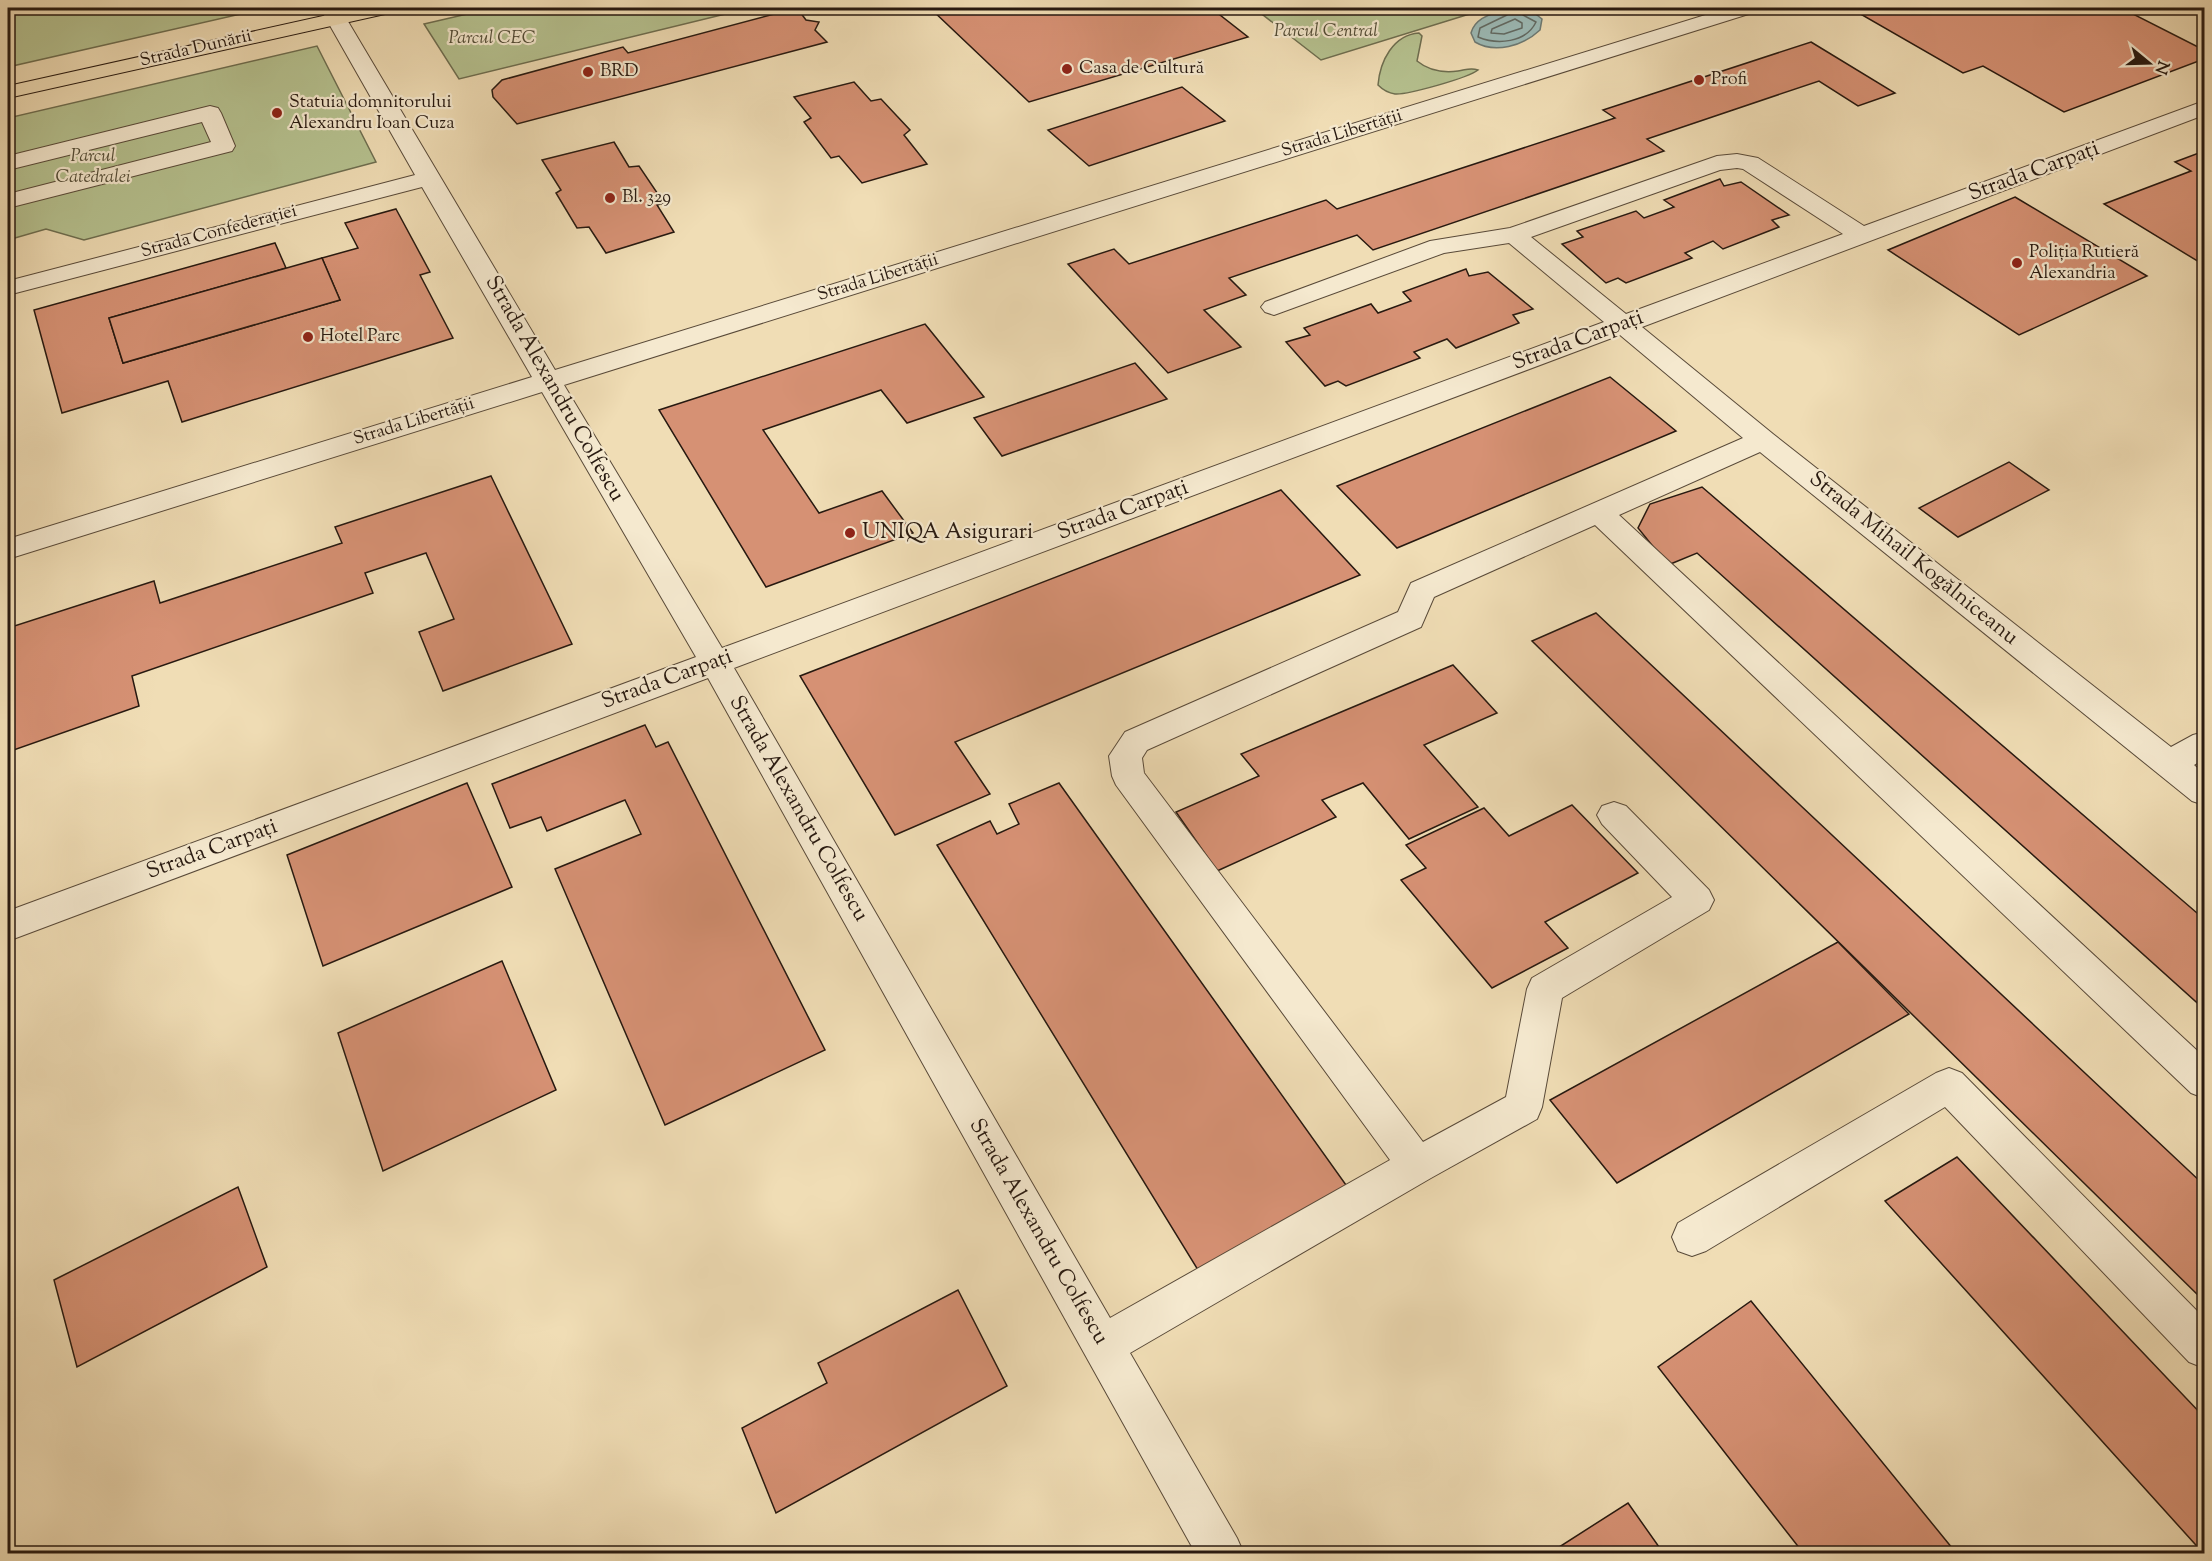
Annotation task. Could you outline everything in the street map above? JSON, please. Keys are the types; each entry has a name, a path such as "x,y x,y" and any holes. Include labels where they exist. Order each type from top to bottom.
{"main road":[{"name":"Strada Dunării","path":"8,92 333,13 385,8"}],"street":[{"name":"Strada Libertății","path":"8,549 1748,8"},
{"name":"Strada Alexandru Colfescu","path":"333,13 715,663 1221,1554"},
{"name":"Strada Carpați","path":"8,926 2205,108"},
{"path":"8,163 210,113 224,146 8,201"},
{"path":"1274,307 1440,246 1514,235 1717,163 1737,161 1750,163 1863,236"},
{"name":"Strada Confederației","path":"8,288 430,177"},
{"name":"Strada Mihail Kogălniceanu","path":"1514,235 1763,440 2205,792"},
{"path":"1417,1165 1128,776 1125,756 1136,741 1410,619 1422,590 1763,440"},
{"path":"1598,512 2205,1081"},
{"path":"2169,764 2205,744"},
{"path":"1103,1345 1523,1107 1545,989 1697,900 1614,815"},
{"path":"1692,1237 1949,1085 2205,1347"}],"green space":[{"path":"8,8 267,8 8,67"},
{"name":"Parcul CEC","path":"493,8 750,8 459,79 424,24"},
{"name":"Parcul Central","path":"1254,8 1489,8 1321,60"},
{"path":"1419,33 1422,36 1417,61 1421,64 1441,71 1478,70 1451,81 1412,92 1395,94 1384,90 1378,85 1385,59 1395,44 1410,35"},
{"name":"Parcul Catedralei","path":"317,46 376,162 84,240 46,229 8,240 8,118"}],"water":[{"path":"1509,10 1533,12 1542,19 1540,30 1517,44 1500,48 1483,46 1475,42 1471,33 1481,19"}],"building":[{"path":"797,8 806,20 819,22 815,30 827,42 517,124 493,97 492,90 502,80 623,47 628,53"},
{"name":"Casa de Cultură","path":"930,8 1211,8 1248,37 1029,102"},
{"path":"1850,8 2126,8 2123,9 2204,50 2204,59 2064,112 1983,66 1963,73"},
{"path":"1811,42 1895,93 1858,106 1819,81 1647,139 1664,151 1373,250 1357,235 1229,278 1246,295 1204,310 1241,347 1168,373 1068,264 1114,249 1129,264 1326,200 1337,209 1615,118 1603,110"},
{"path":"854,82 871,101 881,99 910,130 904,135 927,164 862,183 839,156 831,158 804,122 811,118 794,97"},
{"path":"1182,87 1225,121 1089,166 1048,130"},
{"name":"Bl. 329","path":"614,142 629,167 639,166 664,203 657,205 674,232 606,253 589,227 577,228 556,193 561,190 542,160"},
{"path":"2204,151 2204,265 2104,204 2191,171 2175,162"},
{"path":"1720,179 1724,186 1741,182 1789,215 1772,220 1779,227 1723,249 1713,241 1685,253 1692,258 1626,283 1618,278 1606,283 1562,244 1583,237 1577,231 1636,211 1644,218 1674,207 1664,200"},
{"name":"Poliția Rutieră Alexandria","path":"2015,197 2147,276 2019,335 1888,250"},
{"path":"396,209 430,272 420,275 453,338 182,422 168,381 62,413 34,310 275,243 286,268 109,318 123,363 340,300 322,258 358,248 345,223"},
{"path":"322,258 340,300 123,363 109,318"},
{"path":"1466,269 1469,276 1488,272 1533,309 1513,315 1519,323 1456,348 1447,339 1414,352 1420,358 1346,386 1338,381 1325,386 1286,342 1310,335 1304,328 1371,304 1378,313 1411,301 1403,292"},
{"path":"925,324 984,397 907,423 881,390 763,430 819,513 882,491 913,533 766,587 659,410"},
{"path":"1135,363 1167,399 1002,456 974,418"},
{"path":"1610,377 1676,431 1397,548 1337,486"},
{"path":"2009,462 2049,490 1958,537 1919,508"},
{"path":"491,476 572,644 443,691 419,632 454,619 426,553 365,573 373,593 132,676 139,706 8,752 8,628 154,581 160,603 342,543 335,527"},
{"path":"1702,487 2204,919 2204,1009 1697,553 1668,565 1638,528 1650,504"},
{"path":"1281,490 1360,575 955,742 990,794 895,835 800,676"},
{"path":"1596,613 2204,1185 2204,1301 1532,641"},
{"path":"1453,665 1497,713 1424,745 1478,807 1409,839 1363,783 1322,800 1336,817 1217,871 1176,812 1259,776 1241,754"},
{"path":"645,725 656,747 668,742 825,1050 665,1125 555,869 641,834 625,800 547,831 541,817 510,828 492,784"},
{"path":"467,783 512,887 323,966 287,855"},
{"path":"1059,783 1356,1199 1206,1283 937,845 990,821 997,834 1019,824 1009,804"},
{"path":"1572,805 1638,873 1545,922 1568,948 1492,988 1401,880 1426,868 1406,845 1484,808 1509,836"},
{"path":"1838,942 1909,1014 1617,1183 1550,1100"},
{"path":"502,961 556,1090 383,1171 338,1033"},
{"path":"1957,1157 2204,1417 2204,1554 1885,1201"},
{"path":"238,1187 267,1267 77,1367 54,1280"},
{"path":"958,1290 1007,1386 776,1513 742,1428 827,1383 818,1363"},
{"path":"1751,1301 1957,1554 1804,1554 1658,1367"},
{"path":"1628,1503 1664,1554 1559,1554 1556,1549"}],"place":[{"name":"Casa de Cultură","path":"1067,69"},
{"name":"BRD","path":"588,72"},
{"name":"Profi","path":"1699,80"},
{"name":"Statuia domnitorului Alexandru Ioan Cuza","path":"277,113"},
{"name":"Bl. 329","path":"610,198"},
{"name":"Poliția Rutieră Alexandria","path":"2017,263"},
{"name":"Hotel Parc","path":"308,337"},
{"name":"UNIQA Asigurari","path":"850,533"}]}
